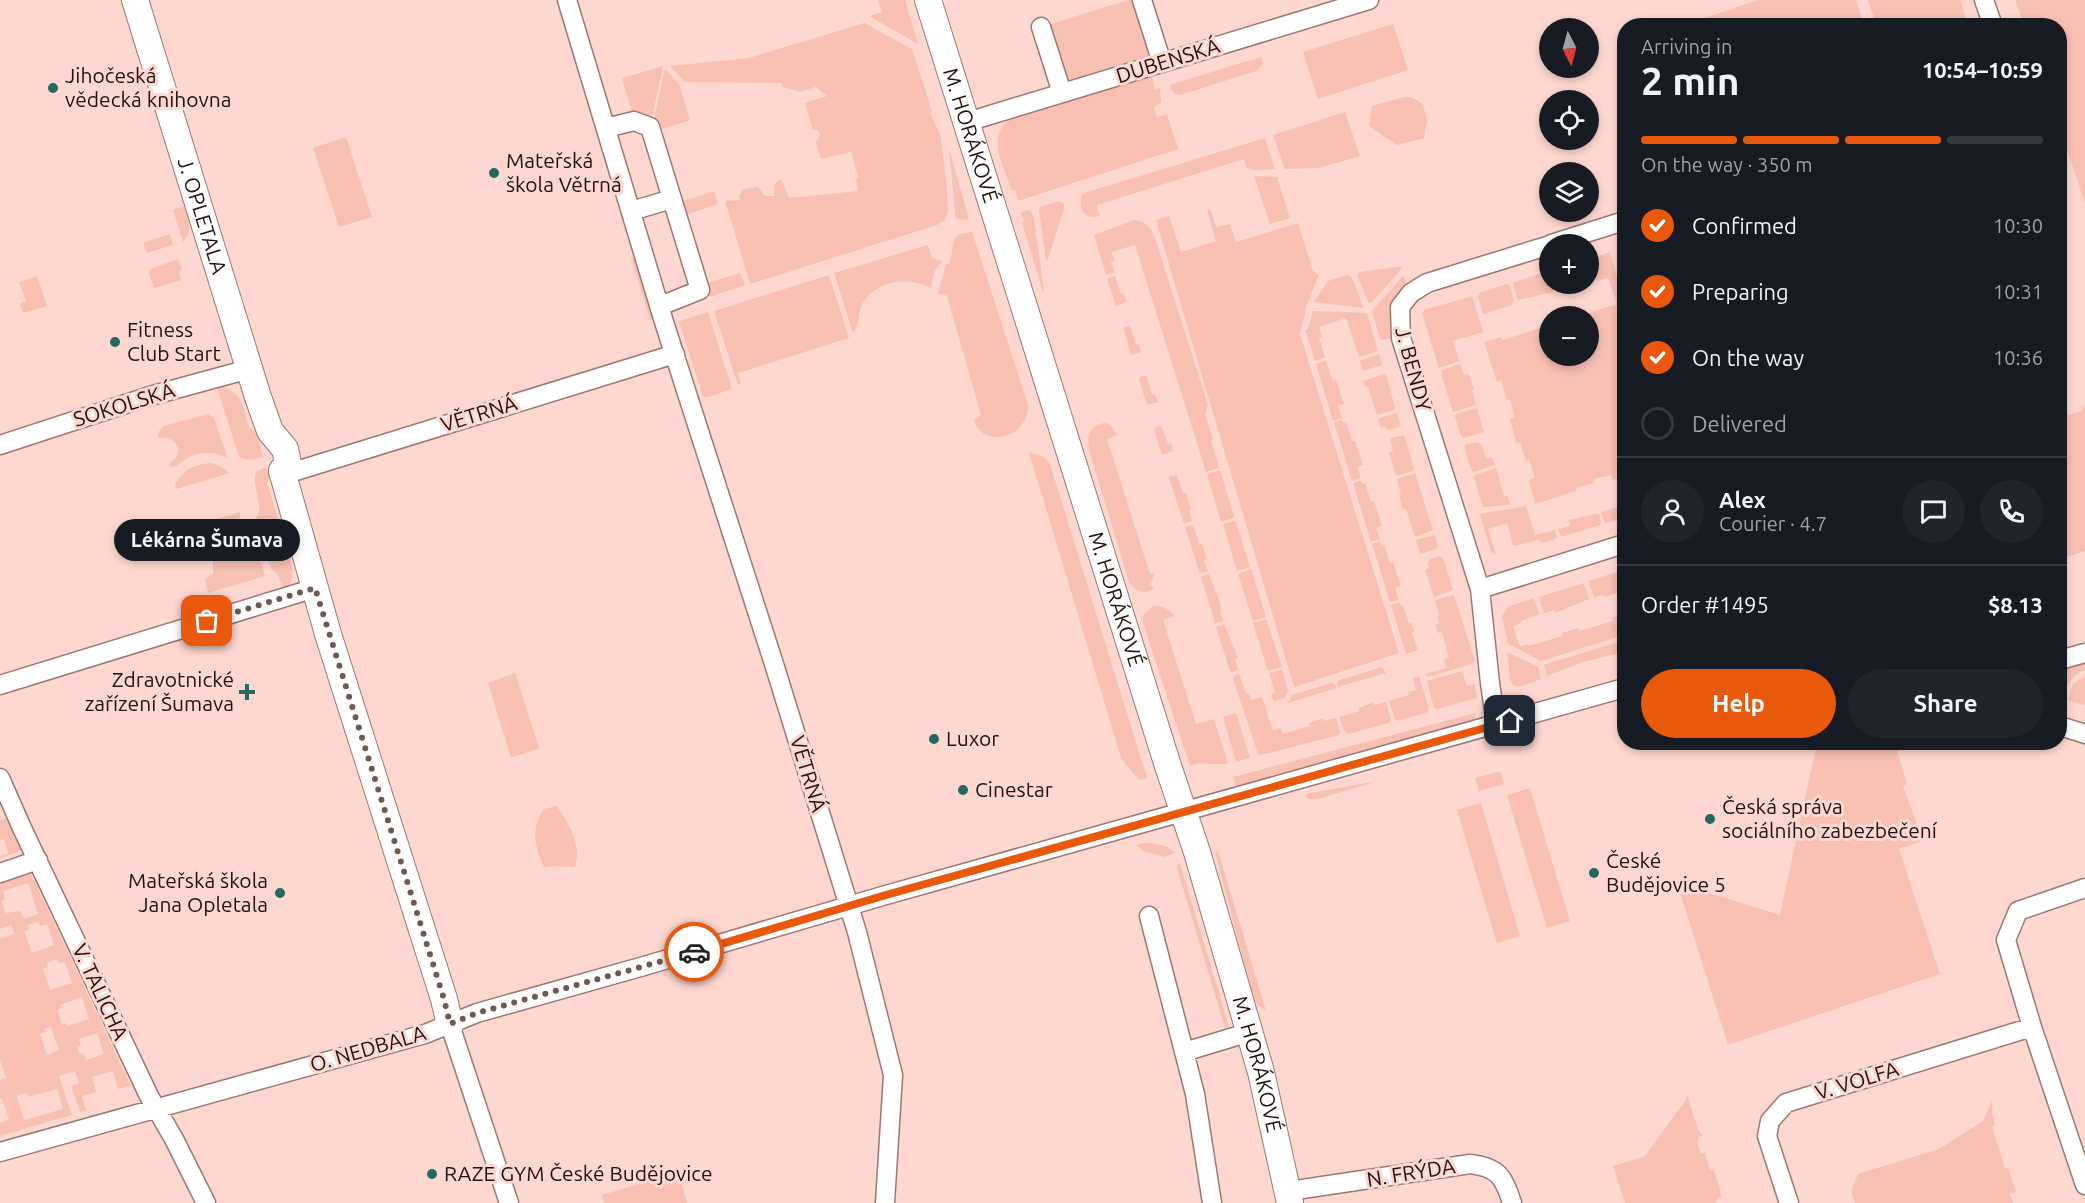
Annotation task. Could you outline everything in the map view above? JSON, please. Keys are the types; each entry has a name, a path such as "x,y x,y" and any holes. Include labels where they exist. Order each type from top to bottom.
{"street":[{"name":"J. OPLETALA","path":"135,0 270,431 267,442 269,460 272,467 282,473 315,588 450,1024 509,1203"},
{"name":"VĚTRNÁ","path":"567,0 660,306 850,906 893,1075 885,1203"},
{"name":"M. HORÁKOVÉ","path":"928,0 1184,812 1250,1032 1290,1197"},
{"path":"1142,0 1162,63"},
{"name":"DUBENSKÁ","path":"967,122 1369,0"},
{"path":"1984,0 1990,18"},
{"path":"1041,27 1062,93"},
{"path":"606,129 634,121 650,127 700,290 660,306"},
{"path":"631,212 672,199"},
{"name":"J. BENDY","path":"1584,234 1617,223"},
{"name":"J. BENDY","path":"1497,725 1480,589 1401,338 1400,307 1411,293 1427,283 1539,248"},
{"name":"VĚTRNÁ","path":"282,473 675,354"},
{"name":"SOKOLSKÁ","path":"0,445 150,396 249,369"},
{"path":"1480,589 1617,546"},
{"path":"0,685 315,588"},
{"path":"2067,658 2085,653"},
{"name":"O. NEDBALA","path":"0,1152 424,1034 477,1013 850,906 1617,690"},
{"path":"2067,728 2085,734"},
{"name":"V. TALICHA","path":"0,778 155,1108 206,1203"},
{"path":"0,873 38,860"},
{"path":"2085,888 2018,911 2006,940 2032,1027 2085,1185"},
{"path":"1149,916 1195,1094 1212,1203"},
{"name":"V. VOLFA","path":"1789,1203 1767,1136 1770,1121 1786,1103 2032,1027"},
{"path":"1184,1052 1250,1032"},
{"name":"N. FRÝDA","path":"1290,1197 1470,1164 1486,1166 1502,1176 1511,1197"}],"shaded area":[{"path":"878,0 905,0 918,44 869,16 882,12"},
{"path":"1128,0 1142,0 1162,63 1062,93 1041,27"},
{"path":"1758,0 1856,0 1862,18 1749,17 1705,18"},
{"path":"1868,0 1960,0 1966,18 1874,18"},
{"path":"2015,0 2085,0 2085,204 2067,149 2067,18 2021,18"},
{"path":"864,23 912,49 932,111 930,112 941,138 948,212 944,221 937,225 750,284 725,201 740,200 739,196 743,189 758,187 765,196 774,196 775,183 781,179 789,198 858,191 856,180 858,176 851,152 821,159 816,143 820,135 818,130 813,130 805,103 827,96 815,87 800,92 783,87 781,83 685,82 670,66 749,58"},
{"path":"1393,24 1408,70 1318,99 1303,52"},
{"path":"1261,57 1263,64 1256,71 1180,95 1174,94 1169,85"},
{"path":"663,66 652,118 642,114 633,116 622,78"},
{"path":"665,69 679,84 690,120 660,130 654,118"},
{"path":"1151,73 1155,89 1160,88 1161,102 1154,107 1157,117 1167,114 1178,149 1018,201 1015,190 1012,191 998,149 1000,131 1006,123 1016,116"},
{"path":"1411,97 1423,104 1427,121 1424,138 1397,145 1369,126 1372,106"},
{"path":"1345,112 1360,156 1319,168 1285,169 1273,135"},
{"path":"346,137 372,217 339,227 313,148"},
{"path":"1265,138 1275,169 1253,170 1247,168 1244,159 1097,205 1100,216 1090,217 1082,210 1081,196 1084,193"},
{"path":"949,149 969,219 956,218"},
{"path":"1254,176 1277,177 1290,218 1270,224"},
{"path":"714,191 718,204 685,215 681,202"},
{"path":"1059,201 1064,204 1064,209 1046,261 1039,210 1040,207"},
{"path":"184,206 189,229 183,242 173,210"},
{"path":"1210,209 1216,227 1230,224 1236,242 1298,223 1313,271 1319,275 1307,304 1300,334 1399,653 1294,687 1156,220 1169,216 1181,252 1216,241 1207,210"},
{"path":"1030,210 1034,218 1043,292 1022,223 1024,222 1021,212"},
{"path":"1134,220 1148,225 1155,238 1208,405 1205,415 1219,468 1206,472 1135,245 1111,252 1114,272 1106,275 1094,235"},
{"path":"972,232 1028,405 1026,417 1021,426 1013,433 1004,436 985,435 978,429 974,420 981,415 950,306 946,295 938,294 946,264 950,263 954,240 959,234"},
{"path":"170,234 173,245 147,253 143,243"},
{"path":"928,245 932,258 942,261 934,272 931,288 912,282 882,286 867,298 861,307 853,333 834,273"},
{"path":"1610,252 1617,276 1617,304 1608,278 1599,280 1599,256"},
{"path":"638,255 658,318 650,320 631,258"},
{"path":"178,259 182,269 179,272 181,280 154,288 149,274 150,269"},
{"path":"1402,266 1371,303 1368,302 1357,275 1360,272"},
{"path":"740,273 745,285 710,297 707,288 710,282"},
{"path":"1539,274 1539,294 1544,294 1518,300 1514,282"},
{"path":"829,275 849,338 738,373 741,384 738,385 714,311"},
{"path":"1348,275 1352,278 1364,308 1314,302 1328,281"},
{"path":"37,276 47,306 23,313 20,304 26,301 19,282"},
{"path":"1115,276 1121,294 1124,294 1127,302 1116,306 1107,279"},
{"path":"1402,277 1407,285 1395,337 1383,340 1380,339 1372,311"},
{"path":"1507,284 1510,286 1514,301 1511,302 1512,305 1483,314 1479,293"},
{"path":"1472,296 1483,332 1453,341 1459,361 1439,368 1422,313 1424,310"},
{"path":"1617,304 1617,479 1613,480 1611,475 1594,479 1594,483 1576,488 1576,491 1535,504 1529,480 1535,478 1520,442 1516,443 1510,419 1515,417 1510,400 1507,400 1501,380 1497,382 1484,342 1501,337 1503,340 1539,329 1539,366 1599,366 1599,310"},
{"path":"1313,311 1367,313 1378,351 1359,357 1346,318 1319,327 1322,337 1319,338 1325,357 1315,361 1305,330 1308,329"},
{"path":"708,312 732,389 704,397 679,321"},
{"path":"1130,326 1136,345 1139,344 1141,352 1131,355 1124,330 1125,327"},
{"path":"1379,354 1382,365 1363,371 1360,361"},
{"path":"1326,361 1333,381 1336,380 1344,404 1338,406 1342,418 1333,421 1316,364"},
{"path":"1460,364 1464,375 1469,374 1476,405 1453,412 1441,373 1442,370"},
{"path":"1146,375 1152,394 1155,394 1158,402 1147,405 1139,380 1140,377"},
{"path":"1386,375 1395,407 1394,410 1377,415 1368,387 1365,387 1363,381"},
{"path":"223,387 239,398 249,428 256,432 263,457 253,460 241,458 238,453 217,388"},
{"path":"2085,404 2085,551 2067,557 2067,416 2081,411"},
{"path":"1477,408 1484,432 1464,438 1461,436 1456,414"},
{"path":"1395,413 1398,415 1399,427 1389,430 1385,427 1381,428 1378,419"},
{"path":"208,414 214,418 228,459 207,453 191,456 170,467 169,464 176,458 179,449 171,440 158,438 159,431 164,426"},
{"path":"1342,420 1346,422 1352,441 1355,441 1363,465 1357,467 1361,478 1352,481 1334,422"},
{"path":"1105,423 1111,425 1117,435 1107,439 1150,574 1155,573 1150,585 1154,588 1147,592 1137,590 1129,582 1089,450 1088,440 1092,428"},
{"path":"1161,425 1173,451 1162,455 1154,430"},
{"path":"1404,435 1414,468 1413,471 1396,476 1389,453 1393,451 1390,441 1391,438"},
{"path":"1476,442 1482,445 1486,458 1492,457 1495,465 1474,472 1471,470 1465,445"},
{"path":"1029,452 1044,457 1050,464 1147,778 1139,780 1121,758"},
{"path":"212,463 230,473 176,489 175,485 186,471 195,466"},
{"path":"266,467 270,478 267,482 292,567 292,580 284,589 276,572 271,568 255,520 259,509 255,484 256,472"},
{"path":"1496,468 1504,496 1508,496 1510,505 1483,507 1475,475"},
{"path":"1220,470 1234,516 1221,522 1207,474"},
{"path":"1415,473 1433,530 1415,537 1406,509 1403,509 1397,479"},
{"path":"1177,475 1191,509 1189,510 1192,521 1186,523 1183,522 1169,477"},
{"path":"1361,481 1365,483 1371,502 1374,501 1382,526 1376,528 1380,539 1371,542 1353,483"},
{"path":"1526,506 1535,535 1555,530 1557,537 1543,543 1538,540 1516,546 1513,545 1507,523 1488,529 1496,555 1491,552 1480,514"},
{"path":"1617,507 1617,520 1604,522 1601,512"},
{"path":"240,512 237,524 223,535 210,538 201,537 186,528"},
{"path":"1599,513 1600,525 1561,537 1558,529 1570,526 1569,520"},
{"path":"1234,521 1250,567 1237,571 1223,524"},
{"path":"248,525 265,576 208,593 205,579 213,573 213,562 210,558 198,554 201,547 228,542 244,531"},
{"path":"1193,525 1207,559 1204,560 1208,571 1202,573 1199,571 1185,527"},
{"path":"1435,535 1438,546 1436,549 1420,554 1416,540"},
{"path":"1380,541 1384,545 1390,563 1393,562 1401,586 1395,588 1399,600 1390,602 1372,544"},
{"path":"1439,556 1443,558 1453,590 1434,597 1425,570 1429,568 1430,559"},
{"path":"1251,569 1266,617 1253,621 1238,574"},
{"path":"1617,572 1617,593 1594,597 1588,581"},
{"path":"1209,574 1222,608 1220,610 1223,621 1215,623 1201,577"},
{"path":"1584,583 1589,599 1555,613 1554,610 1544,613 1539,597"},
{"path":"1454,595 1475,661 1472,664 1427,677 1425,674 1446,668 1444,660 1449,658 1442,632 1438,633 1435,625 1439,624 1437,616 1439,615 1435,600"},
{"path":"1534,598 1539,614 1513,626 1520,646 1528,644 1529,646 1562,636 1562,633 1578,628 1579,631 1613,621 1612,618 1617,616 1617,637 1541,661 1508,644 1502,616 1509,606"},
{"path":"1399,602 1403,605 1409,623 1412,623 1414,631 1412,633 1418,650 1406,654 1391,605"},
{"path":"1153,606 1165,608 1174,616 1163,620 1196,724 1214,719 1228,763 1190,766 1143,623 1143,615"},
{"path":"1266,619 1282,667 1268,671 1253,623"},
{"path":"1224,624 1238,658 1235,660 1239,670 1233,672 1230,671 1216,627"},
{"path":"1617,642 1617,654 1583,662 1547,676 1544,665"},
{"path":"1507,652 1538,667 1541,679 1519,687 1514,686 1510,680"},
{"path":"2085,658 2085,670 2073,678 2067,687 2067,667"},
{"path":"1382,667 1386,673 1338,687 1337,681"},
{"path":"1282,669 1288,691 1285,698 1274,701 1271,694 1275,692 1269,673"},
{"path":"1462,671 1467,686 1475,684 1477,698 1434,708 1427,681"},
{"path":"515,673 539,748 511,758 488,683"},
{"path":"1239,674 1251,700 1262,697 1273,731 1281,728 1283,734 1309,726 1309,723 1323,718 1324,721 1336,718 1339,735 1258,754 1233,679"},
{"path":"1419,676 1428,712 1397,721 1389,701 1409,695 1408,692 1416,690 1413,678"},
{"path":"2085,676 2085,705 2068,700 2073,684"},
{"path":"1331,683 1335,684 1336,688 1288,703 1292,695"},
{"path":"1373,702 1374,705 1386,702 1391,720 1389,723 1348,734 1345,732 1339,717 1359,711 1359,708"},
{"path":"1236,713 1250,758 1236,762 1223,717"},
{"path":"1476,713 1474,721 1236,786 1233,777"},
{"path":"1815,750 1897,750 1907,784 1903,786 1923,841 1899,849 1940,974 1728,1045 1677,883 1780,915"},
{"path":"1500,771 1504,784 1479,791 1475,778"},
{"path":"1378,781 1318,799 1308,799 1305,794"},
{"path":"1530,788 1570,921 1547,928 1507,795"},
{"path":"1481,803 1520,936 1497,943 1457,810"},
{"path":"557,806 576,843 575,867 544,867 538,852 535,831 540,816 544,809"},
{"path":"6,818 21,849 0,858 8,853 4,839 0,840 0,820"},
{"path":"1144,843 1161,845 1175,853 1165,857 1143,851 1136,845"},
{"path":"1218,851 1266,1011 1253,997 1215,852"},
{"path":"1180,864 1229,1026 1225,1028 1177,868"},
{"path":"31,874 131,1086 118,1089 113,1071 92,1077 96,1092 82,1096 86,1111 80,1112 71,1086 79,1083 75,1071 59,1076 72,1115 0,1136 0,1123 9,1119 2,1098 0,1098 0,1080 6,1078 0,1060 0,939 15,934 11,925 0,929 0,884","holes":["28,883 38,914 24,919 20,911 6,913 1,901 5,899 3,891","38,922 40,926 47,924 54,945 32,953 24,931 29,929 28,925","57,959 59,963 65,962 72,983 50,990 43,969 48,967 47,963","82,997 89,1019 67,1026 66,1023 62,1024 57,1010 61,1008 60,1005","51,1027 59,1050 47,1055 40,1034 45,1032 44,1029","97,1033 104,1054 86,1060 83,1053 79,1054 77,1047 81,1046 79,1039","57,1089 63,1109 24,1120 17,1096 27,1093 28,1097"]},
{"path":"1687,1095 1702,1136 1698,1137 1697,1143 1701,1153 1705,1153 1710,1170 1713,1169 1721,1197 1716,1203 1625,1203 1613,1166 1645,1156"},
{"path":"1992,1101 1995,1125 1992,1127 2005,1168 2008,1168 2016,1192 2010,1193 2013,1203 1855,1203 1851,1191 1858,1174 1939,1149 1983,1121"},
{"path":"678,1172 687,1203 604,1203 602,1195"}],"way so far":[{"path":"207,621 315,588 450,1024 477,1013 694,952"}],"place":[{"name":"Jihočeská vědecká knihovna","path":"53,88"},
{"name":"Mateřská škola Větrná","path":"494,173"},
{"name":"Fitness Club Start","path":"115,342"},
{"name":"Lékárna Šumava","path":"207,621"},
{"name":"Zdravotnické zařízení Šumava","path":"247,692"},
{"name":"Luxor","path":"934,739"},
{"name":"Cinestar","path":"963,790"},
{"name":"Česká správa sociálního zabezbečení","path":"1710,819"},
{"name":"České Budějovice 5","path":"1594,873"},
{"name":"Mateřská škola Jana Opletala","path":"280,893"},
{"name":"RAZE GYM České Budějovice","path":"432,1174"}],"route":[{"path":"694,952 886,895 1510,721"}]}
